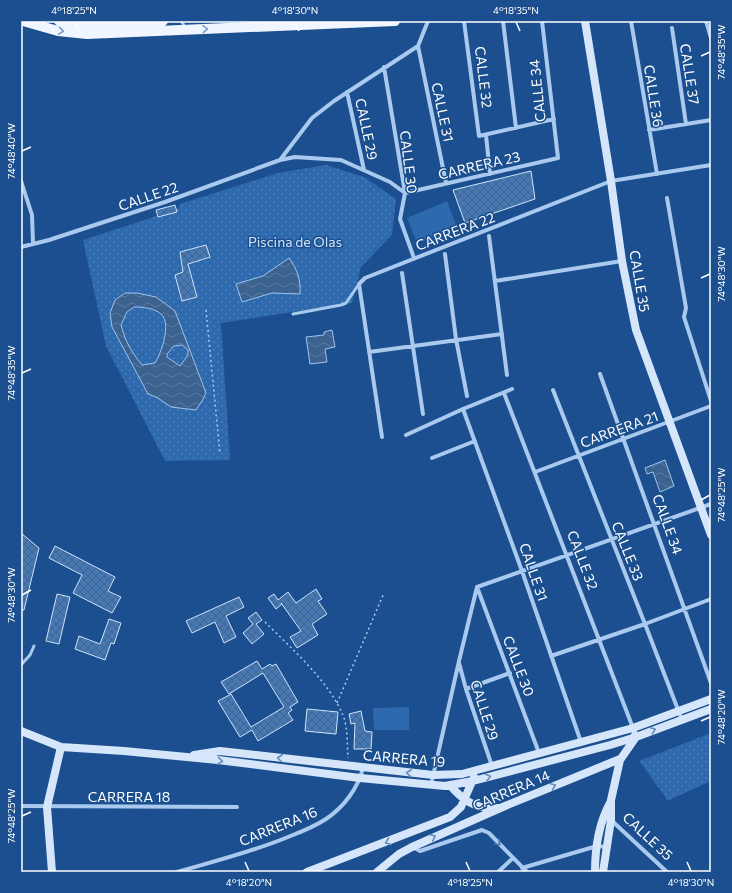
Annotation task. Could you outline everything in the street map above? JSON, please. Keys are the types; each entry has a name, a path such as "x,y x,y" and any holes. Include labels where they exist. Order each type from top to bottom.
{"main road":[{"path":"23,21 58,31 87,34 184,26 395,21"},
{"path":"59,21 93,25 163,21"}],"street":[{"path":"280,160 312,118 347,92 418,46 428,21"},
{"name":"CALLE 32","path":"464,21 479,136 486,135"},
{"path":"503,21 516,128"},
{"name":"CALLE 34","path":"542,21 558,158"},
{"name":"CALLE 35","path":"585,21 611,181 622,261 636,330 711,535"},
{"name":"CALLE 36","path":"631,21 656,174"},
{"path":"706,21 711,38"},
{"name":"CALLE 37","path":"672,28 686,124"},
{"name":"CALLE 31","path":"418,46 446,183"},
{"name":"CALLE 30","path":"384,67 405,193 400,219 414,258"},
{"name":"CALLE 29","path":"347,92 364,170"},
{"path":"490,174 486,135 554,120"},
{"path":"649,130 711,120"},
{"name":"CALLE 22","path":"21,247 49,240 165,202 280,160 295,157 341,160 390,182 405,193"},
{"name":"CARRERA 23","path":"405,193 558,158"},
{"name":"CARRERA 22","path":"359,284 365,278 611,181 711,165"},
{"path":"21,181 32,215 34,243"},
{"path":"668,198 686,308 684,317 711,401"},
{"path":"489,236 507,375"},
{"path":"445,254 456,339 467,396"},
{"path":"495,281 622,261"},
{"path":"402,273 423,414"},
{"path":"359,284 382,437"},
{"path":"369,352 456,339 502,334"},
{"name":"CALLE 34","path":"600,374 711,683"},
{"path":"406,435 512,389"},
{"name":"CALLE 33","path":"553,390 611,540 646,624 682,720"},
{"name":"CALLE 32","path":"504,393 636,737"},
{"name":"CARRERA 21","path":"535,472 711,406"},
{"name":"CALLE 31","path":"463,409 522,571 581,743"},
{"path":"432,458 475,441"},
{"path":"431,785 477,587 711,504"},
{"name":"CALLE 30","path":"477,587 539,754"},
{"path":"552,656 646,624 711,599"},
{"name":"CALLE 29","path":"459,660 466,689 492,766"},
{"path":"466,689 510,673"},
{"name":"CARRERA 19","path":"181,757 220,751 362,768 433,775 455,775 476,771 633,728 711,699"},
{"name":"CARRERA 19","path":"21,731 61,747 124,751 218,760 360,778 431,785 450,785 473,781 610,745 711,709"},
{"path":"600,737 610,745 620,759"},
{"path":"595,872 597,846 603,818 611,800 620,759 636,737"},
{"path":"52,872 47,807 61,747"},
{"name":"CARRERA 14","path":"377,872 398,854 412,847 620,759"},
{"name":"CARRERA 16","path":"178,872 264,847 311,828 339,809 350,796 360,778 362,768"},
{"name":"CARRERA 14","path":"307,872 450,817 461,808 465,801 476,771"},
{"path":"450,785 465,801 475,806 495,808 506,806"},
{"path":"603,872 611,820 611,800"},
{"name":"CARRERA 18","path":"21,806 237,807"},
{"name":"CALLE 35","path":"611,820 667,872"},
{"name":"CARRERA 14","path":"412,847 420,851 482,830 489,833 513,858"},
{"path":"522,868 597,846 607,847"},
{"path":"498,872 513,858 527,872"}],"lane":[{"path":"293,314 341,306 346,303 359,284"},
{"path":"21,665 30,655 34,646"}],"path":[{"path":"206,310 220,454"},
{"path":"337,703 384,593"},
{"path":"265,622 306,664 337,703 344,720 347,741 347,766"}],"green space":[{"name":"Piscina de Olas","path":"326,165 364,177 396,199 392,235 361,267 352,303 221,323 230,460 165,461 106,346 83,240 178,209 180,204 278,173"},
{"path":"447,201 457,227 417,243 407,218"},
{"path":"409,707 409,730 374,730 373,708"},
{"path":"711,733 711,781 667,801 639,761"}],"water":[{"path":"289,258 298,275 300,294 272,293 242,302 236,284 263,276"},
{"path":"125,293 137,293 156,297 175,311 206,393 196,410 171,407 158,398 148,394 112,327 110,313 115,300","holes":["134,307 155,310 164,318 166,331 160,353 155,363 142,365 127,342 121,325 127,312","182,345 188,350 188,355 180,366 167,357 167,354 174,346"]},
{"path":"332,330 335,347 325,349 327,362 310,364 306,337 324,335 324,332"},
{"path":"665,460 674,486 660,492 653,472 647,474 645,468"}],"building":[{"path":"531,171 535,199 465,223 453,190"},
{"path":"175,205 177,212 158,217 156,210"},
{"path":"206,245 210,257 188,264 197,297 182,301 175,275 183,272 180,252"},
{"path":"21,533 39,548 24,610 21,610"},
{"path":"55,546 115,577 108,591 121,597 112,613 73,593 82,575 49,558"},
{"path":"316,589 322,599 318,601 327,614 312,624 318,635 297,648 290,637 301,631 282,604 276,609 268,598 274,594 278,600 288,592 296,603"},
{"path":"57,594 70,597 59,644 46,641"},
{"path":"239,597 244,607 226,616 236,637 224,643 215,622 192,633 186,621"},
{"path":"256,612 262,620 256,624 264,634 252,644 243,633 253,624 248,618"},
{"path":"109,619 121,623 114,644 111,643 105,660 75,649 79,636 100,644"},
{"path":"257,661 262,669 270,664 272,666 276,664 298,702 290,707 292,710 288,713 293,720 258,741 252,730 240,737 218,701 231,694 251,727 284,707 263,673 229,694 221,682"},
{"path":"307,709 338,712 336,734 305,731"},
{"path":"361,711 365,731 372,732 371,749 354,749 355,723 351,724 349,714"}]}
